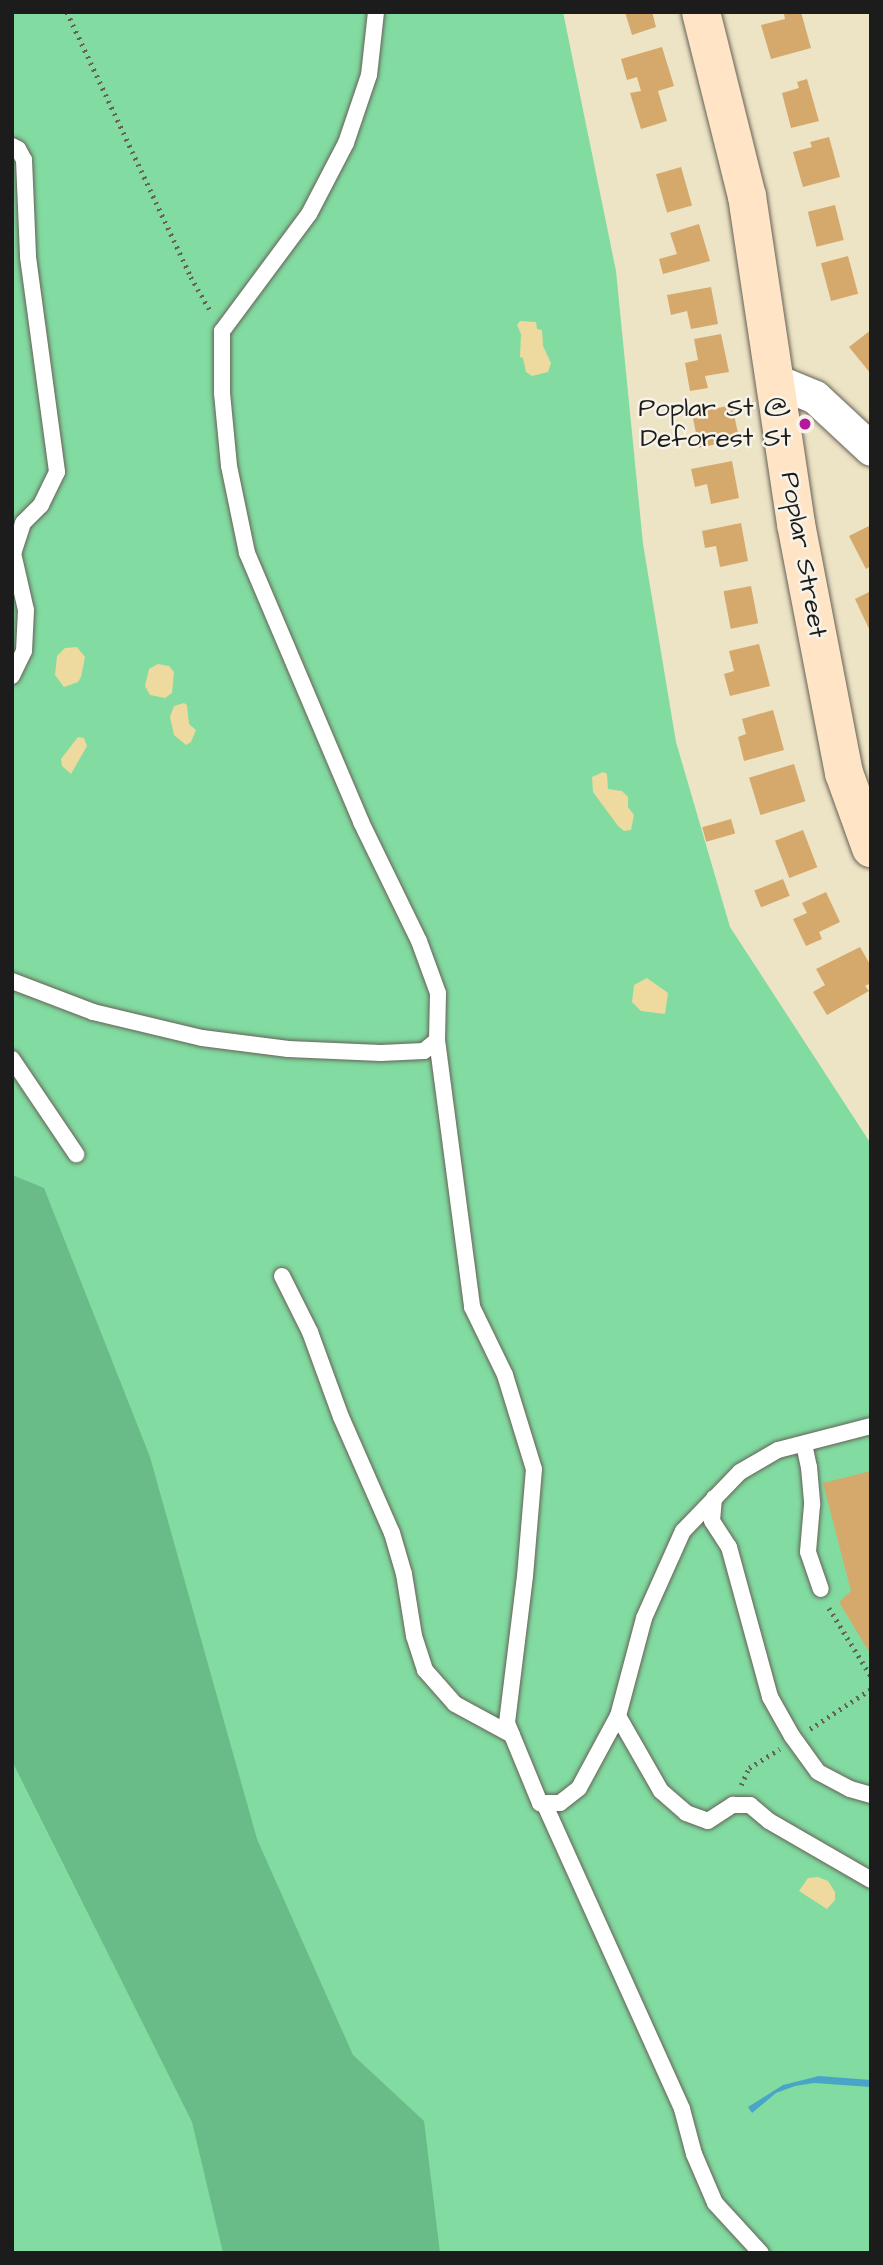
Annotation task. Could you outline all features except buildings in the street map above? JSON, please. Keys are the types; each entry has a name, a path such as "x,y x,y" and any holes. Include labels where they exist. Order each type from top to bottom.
{"street":[{"name":"Poplar Street","path":"701,12 747,196 796,524 844,773 871,848"},
{"path":"774,380 815,397 871,449"}],"lane":[{"path":"376,12 369,75 346,143 309,214 222,331 222,393 229,466 247,553 361,821 419,941 438,993 437,1040 472,1307 505,1375 534,1469 525,1576 507,1723 540,1804 560,1803 579,1788 618,1716 644,1618 683,1531 740,1472 778,1450 871,1426"},
{"path":"12,146 18,149 24,160 28,257 57,471 41,505 23,523 13,553 26,610 24,651 12,676"},
{"path":"12,981 93,1012 202,1038 289,1049 381,1054 424,1051 437,1040"},
{"path":"12,1059 76,1154"},
{"path":"282,1276 310,1332 341,1417 392,1533 404,1574 414,1636 425,1670 455,1704 512,1735"},
{"path":"804,1444 812,1506 808,1552 821,1589"},
{"path":"714,1498 712,1521 729,1547 770,1697 792,1736 818,1772 850,1789 871,1795"},
{"path":"618,1716 661,1791 686,1813 708,1821 733,1805 750,1805 769,1821 871,1880"},
{"path":"544,1803 682,2109 694,2154 715,2203 761,2253"}],"path":[{"path":"67,12 191,277 222,331"},
{"path":"821,1589 825,1602 871,1676"}],"green space":[{"path":"12,12 563,12 616,271 643,544 676,742 730,927 871,1144 871,2253 12,2253"},
{"path":"12,1175 44,1188 150,1457 257,1839 353,2055 424,2121 440,2253 223,2253 192,2122 12,1761"}],"sand":[{"path":"520,321 536,322 537,329 542,330 543,346 551,363 548,372 532,376 526,372 523,358 520,357 521,334 517,325"},
{"path":"77,647 85,657 81,677 78,682 64,687 55,675 57,656 65,648"},
{"path":"158,664 169,666 174,672 172,693 165,698 150,695 145,686 149,669"},
{"path":"184,703 187,705 189,724 196,730 191,742 186,745 174,735 170,717 174,706"},
{"path":"78,737 84,738 87,746 71,774 62,766 61,759"},
{"path":"603,772 607,774 608,789 622,791 628,797 628,807 634,815 631,830 624,831 618,826 593,792 592,777"},
{"path":"647,978 668,993 665,1014 641,1011 632,1002 634,985"},
{"path":"818,1877 828,1881 835,1892 835,1900 827,1909 799,1891 808,1878"}],"water":[{"path":"819,2076 871,2080 871,2087 814,2083 795,2086 776,2093 752,2113 748,2107 783,2085"}],"place":[{"name":"Poplar St @ Deforest St","path":"805,424"}]}
